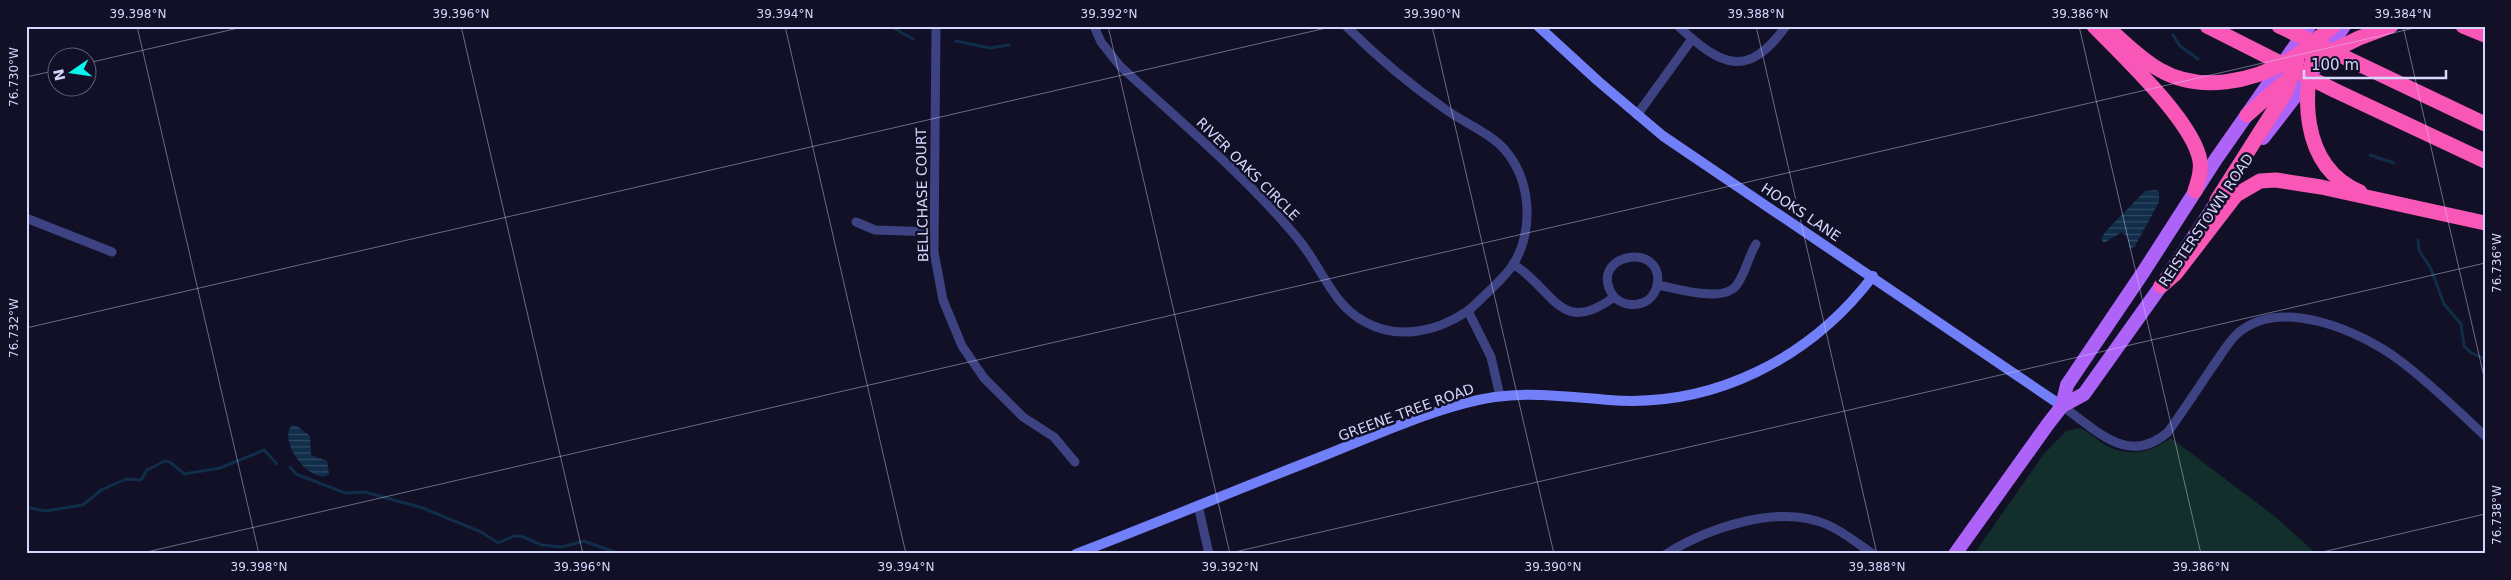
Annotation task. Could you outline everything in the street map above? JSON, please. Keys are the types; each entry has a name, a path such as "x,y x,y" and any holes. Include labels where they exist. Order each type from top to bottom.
{"highway":[{"path":"2094,26 2162,98 2187,133 2201,163 2195,191"},
{"path":"2106,26 2150,64 2170,75 2193,81 2216,83 2315,65"},
{"path":"2207,26 2325,86 2485,162"},
{"path":"2279,26 2485,124"},
{"path":"2217,200 2286,94 2315,65 2357,39 2391,26"},
{"path":"2463,26 2485,36"},
{"path":"2338,28 2299,40 2287,70 2286,94 2309,126 2317,149 2341,180 2360,192 2402,204"},
{"path":"2315,65 2321,32"},
{"path":"2247,115 2286,94"},
{"path":"2161,286 2176,273 2236,195 2254,183 2267,180 2294,182 2485,223"}],"main road":[{"path":"2299,40 2309,26"},
{"path":"2315,65 2338,28"},
{"name":"REISTERSTOWN ROAD","path":"1955,554 2062,406 2067,385 2247,115"},
{"name":"REISTERSTOWN ROAD","path":"2062,406 2084,394 2161,286 2217,200"}],"street":[{"name":"BELLCHASE COURT","path":"936,26 934,252 943,300 962,346 984,378 1007,403 1054,437 1076,462"},
{"name":"RIVER OAKS CIRCLE","path":"1094,26 1101,42 1120,66 1279,216 1310,255 1336,298 1356,317 1384,329 1408,332 1437,327 1468,311 1513,264 1523,238 1527,211 1526,192 1512,160 1492,139 1442,107 1388,68 1346,26"},
{"name":"HOOKS LANE","path":"1538,26 1637,115 1698,160 1873,276 2062,406"},
{"path":"1678,26 1692,39 1724,59 1742,62 1765,52 1786,26"},
{"path":"1637,115 1692,39"},
{"path":"26,218 112,252"},
{"path":"856,222 875,230 934,232"},
{"path":"1657,285 1713,295 1730,291 1739,281 1756,244"},
{"path":"1638,256 1650,263 1657,275 1657,285 1650,298 1640,304 1625,304 1614,297 1610,289 1609,274 1617,262 1626,257 1638,256"},
{"path":"1513,264 1538,282 1560,306 1571,312 1585,313 1594,310 1614,297"},
{"name":"GREENE TREE ROAD","path":"1076,554 1446,409 1500,396 1546,393 1608,400 1646,400 1675,397 1718,387 1757,373 1793,352 1841,313 1873,276"},
{"path":"1468,311 1491,357 1500,396"},
{"path":"2062,406 2123,446 2136,448 2154,444 2168,432 2238,334 2259,320 2282,316 2295,317 2332,326 2377,345 2418,375 2485,436"},
{"path":"1198,505 1209,554"},
{"path":"1666,554 1688,541 1728,526 1784,516 1810,519 1828,525 1873,554"}],"green space":[{"path":"2079,428 2111,448 2129,452 2146,451 2171,438 2273,515 2317,554 1974,554 2043,455 2066,431"}],"water":[{"path":"2156,190 2159,192 2159,202 2135,246 2130,249 2127,237 2122,232 2104,243 2101,239 2105,232 2145,191"},
{"path":"292,425 297,426 310,436 311,455 327,461 329,474 319,476 303,466 292,449 289,440 289,432"}],"waterway":[{"path":"890,26 913,39"},
{"path":"2173,35 2180,46 2198,59"},
{"path":"956,41 990,48 1009,45"},
{"path":"2370,155 2394,163"},
{"path":"2418,240 2419,250 2431,269 2444,304 2461,324 2464,346 2470,352 2485,359"},
{"path":"26,507 45,511 83,505 101,490 126,479 141,480 147,470 165,461 170,462 184,474 220,468 264,450 277,464"},
{"path":"290,467 296,474 345,493 365,492 423,508 481,532 498,543 514,536 521,536 542,545 562,547 584,541 620,554"}]}
